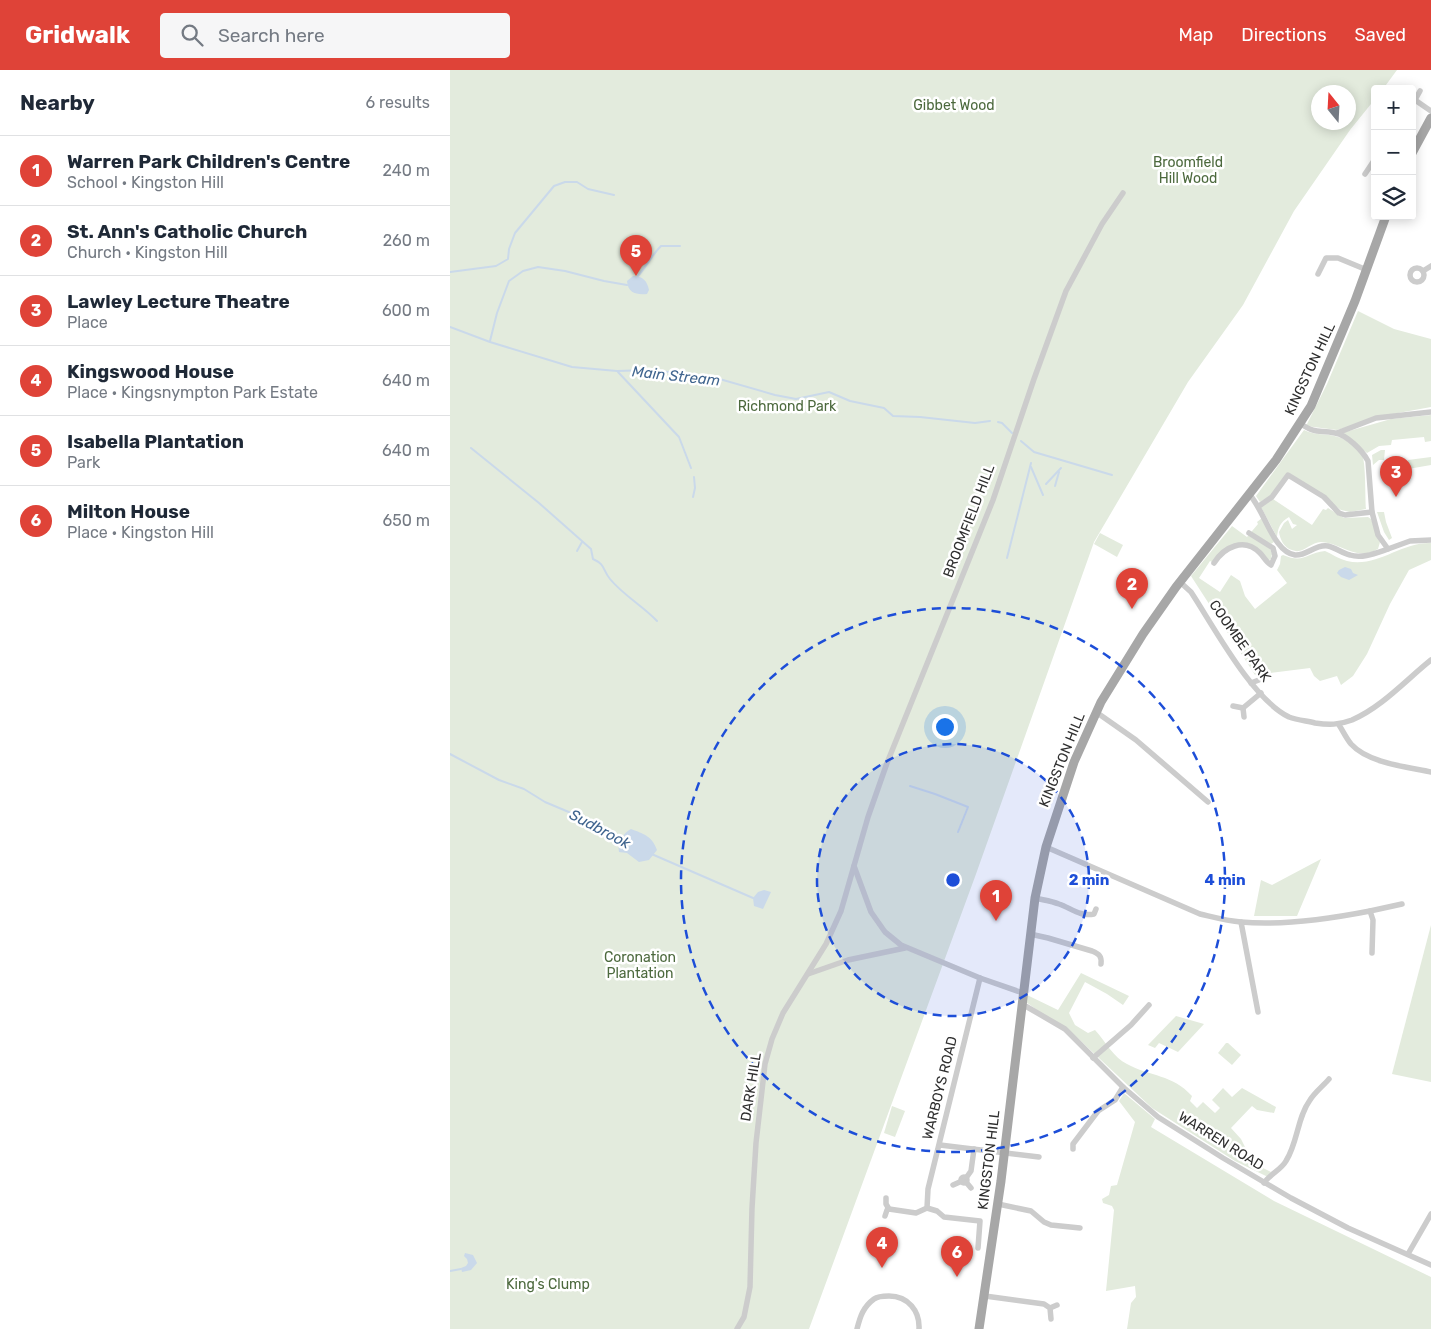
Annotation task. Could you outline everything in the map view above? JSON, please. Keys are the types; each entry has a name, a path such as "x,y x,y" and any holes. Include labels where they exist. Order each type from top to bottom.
{"main road":[{"path":"1416,137 1431,118"},
{"name":"KINGSTON HILL","path":"979,1329 998,1204 1035,898 1046,847 1074,762 1096,712 1139,640 1180,582 1250,494 1311,406 1366,272 1385,220"}],"street":[{"path":"1416,98 1420,91"},
{"path":"1416,103 1431,111"},
{"path":"1365,174 1371,165"},
{"name":"BROOMFIELD HILL","path":"854,866 868,817 887,763 993,500 1066,291 1102,224 1123,193"},
{"path":"1318,274 1326,258 1338,258 1366,272"},
{"path":"1423,271 1431,266"},
{"path":"1300,424 1312,432 1337,433 1376,418 1429,411"},
{"path":"1337,433 1345,437 1364,454 1368,461 1372,512 1378,535 1388,549"},
{"path":"1258,506 1272,497 1288,475 1324,497 1339,513 1345,515 1372,512"},
{"path":"1250,494 1278,542 1286,552 1299,555 1321,546 1329,546 1360,557 1410,541 1431,540"},
{"path":"1214,563 1224,550 1239,545 1260,552 1271,565 1275,556 1272,547 1249,533"},
{"path":"1272,547 1278,542"},
{"name":"COOMBE PARK","path":"1180,582 1191,592 1251,683 1272,705 1290,717 1339,725"},
{"path":"1431,660 1389,696 1355,719 1339,725 1353,746 1367,756 1431,772"},
{"path":"1251,683 1264,678"},
{"path":"1243,708 1261,693"},
{"path":"1233,706 1243,708"},
{"path":"1243,708 1244,716"},
{"path":"1096,712 1136,740 1208,802"},
{"path":"1046,847 1200,914 1241,922 1286,922 1329,919 1402,904"},
{"path":"854,866 867,902 876,920 890,937 904,948 1023,993"},
{"name":"DARK HILL","path":"737,1329 744,1317 750,1286 756,1143 765,1064 772,1039 784,1013 826,944 841,911 854,866"},
{"path":"1035,898 1061,904 1078,913 1087,915 1094,914 1096,909"},
{"path":"1370,911 1372,920 1372,953"},
{"path":"1241,922 1258,1012"},
{"path":"1030,934 1092,951 1099,954 1102,958 1101,964"},
{"path":"808,974 848,960 904,948"},
{"name":"WARBOYS ROAD","path":"927,1206 928,1189 980,978"},
{"name":"WARREN ROAD","path":"1022,1004 1064,1029 1123,1087 1158,1117 1264,1183 1348,1228 1431,1265"},
{"path":"1093,1058 1149,1005"},
{"path":"1264,1183 1268,1177 1285,1163 1292,1150 1304,1112 1310,1100 1329,1080"},
{"path":"1073,1149 1073,1144 1098,1111 1115,1100 1123,1087"},
{"path":"940,1145 1039,1157"},
{"path":"953,1185 965,1181 971,1171 974,1149"},
{"path":"965,1181 971,1188"},
{"path":"886,1198 886,1204 889,1209"},
{"path":"998,1204 1031,1211 1044,1222 1051,1225 1080,1228"},
{"path":"889,1209 916,1213 927,1206 944,1217 980,1221 978,1248"},
{"path":"885,1216 889,1209"},
{"path":"1408,1254 1431,1214"},
{"path":"857,1329 863,1310 874,1299 884,1296 895,1296 910,1303 914,1308 919,1322 919,1329"},
{"path":"985,1296 1044,1304 1050,1308"},
{"path":"1050,1308 1057,1305"},
{"path":"1050,1308 1051,1319"}],"green space":[{"name":"Richmond Park","path":"450,70 1397,70 1386,85 1371,85 1371,104 1356,123 1356,85 1311,85 1311,130 1350,130 1294,211 1243,305 1188,382 1094,542 976,874 809,1329 450,1329"},
{"path":"1358,311 1394,329 1431,339 1431,407 1398,413 1337,430 1306,426 1327,384"},
{"path":"1431,415 1431,441 1425,442 1424,437 1392,440 1391,445 1379,446 1367,453 1342,433 1391,419"},
{"path":"1304,430 1341,438 1352,444 1360,452 1364,465 1366,509 1350,512 1341,510 1289,473 1272,495 1260,502 1256,496"},
{"path":"1385,450 1384,460 1379,460 1373,465 1372,455"},
{"path":"1431,457 1431,465 1408,469 1408,460"},
{"path":"1273,499 1312,525 1323,509 1326,510 1328,508 1344,518 1368,517 1371,519 1380,542 1378,549 1363,554 1321,542 1300,551 1289,549 1283,543 1279,532 1288,520 1292,529 1297,525 1293,524 1289,517 1280,526 1277,537 1261,507"},
{"path":"1377,512 1384,512 1392,538 1389,540 1384,532"},
{"path":"1262,518 1274,542 1271,544 1268,542 1272,554 1271,559 1269,560 1242,543 1212,562 1210,561 1199,578 1220,592 1231,575 1240,581 1245,596 1255,609 1287,583 1277,570 1283,555 1301,558 1325,551 1347,561 1358,562 1379,558 1409,546 1431,543 1431,560 1409,570 1390,604 1367,654 1353,676 1341,685 1337,676 1320,681 1314,676 1310,668 1255,675 1191,576 1232,526 1247,537"},
{"path":"1100,533 1123,545 1117,557 1094,544"},
{"path":"1321,859 1297,916 1254,916 1261,880 1272,885"},
{"path":"1431,925 1431,1082 1392,1074"},
{"path":"1081,973 1129,996 1123,1005 1085,982 1069,1013 1075,1025 1088,1033 1095,1030 1122,1061 1177,1084 1192,1096 1190,1101 1197,1108 1203,1102 1215,1113 1220,1108 1212,1100 1223,1088 1232,1097 1242,1088 1276,1107 1274,1113 1257,1110 1252,1106 1231,1128 1241,1139 1253,1163 1273,1173 1268,1177 1235,1161 1152,1108 1067,1028 1048,1018 1026,1002 1027,995 1058,1010"},
{"path":"1176,1016 1204,1024 1178,1052 1159,1043 1155,1048 1148,1045"},
{"path":"1226,1043 1241,1055 1232,1065 1218,1053"},
{"path":"1124,1093 1155,1119 1151,1127 1274,1201 1431,1277 1431,1329 1127,1329 1131,1303 1136,1297 1135,1286 1106,1291 1114,1210 1112,1206 1103,1203 1102,1199 1109,1195 1111,1186 1117,1185 1135,1122 1119,1101"},
{"path":"892,1106 905,1111 895,1137 884,1133"}],"water":[{"path":"633,276 642,278 646,282 649,290 647,294 631,291 627,281"},
{"path":"1345,567 1358,575 1349,580 1341,577 1337,573"},
{"path":"631,829 647,836 655,845 657,850 649,860 639,862 627,853 619,852 621,839"},
{"path":"764,890 771,892 763,909 754,906 753,898 758,892"},
{"path":"465,1253 473,1255 477,1263 471,1270 462,1272 461,1268 468,1263 464,1256"}],"waterway":[{"path":"450,272 496,266 508,259 509,249 515,233 554,186 565,182 577,182 588,189 614,195"},
{"path":"638,276 661,246 680,246"},
{"path":"490,341 497,313 509,281 523,271 538,267 627,285"},
{"name":"Main Stream","path":"450,327 490,342 572,367 617,371 648,370 709,376 775,395 796,399 829,392 850,401 884,408 893,416 975,423 990,421"},
{"path":"618,372 679,437 691,468"},
{"path":"998,422 1002,423 1012,433"},
{"path":"1021,441 1034,452 1112,475"},
{"path":"471,448 539,503 591,549 593,559 602,565 615,585 657,621"},
{"path":"1007,558 1031,463"},
{"path":"1031,467 1043,495"},
{"path":"1046,484 1061,468"},
{"path":"1055,486 1059,472"},
{"path":"693,497 695,488 694,477"},
{"path":"577,551 582,542"},
{"name":"Sudbrook","path":"450,754 499,780 524,789 545,802 583,818 622,842"},
{"path":"910,786 968,807 958,832"},
{"name":"Sudbrook","path":"640,849 753,898"},
{"path":"450,1271 461,1269"}],"place":[{"name":"Isabella Plantation","path":"636,276"},
{"name":"Lawley Lecture Theatre","path":"1396,497"},
{"name":"St. Ann's Catholic Church","path":"1132,609"},
{"name":"Warren Park Children's Centre","path":"996,921"},
{"name":"Kingswood House","path":"882,1268"},
{"name":"Milton House","path":"957,1277"}],"park label":[{"name":"Gibbet Wood","path":"954,105"},
{"name":"Broomfield Hill Wood","path":"1188,170"},
{"name":"Coronation Plantation","path":"640,966"},
{"name":"King's Clump","path":"548,1284"}]}
